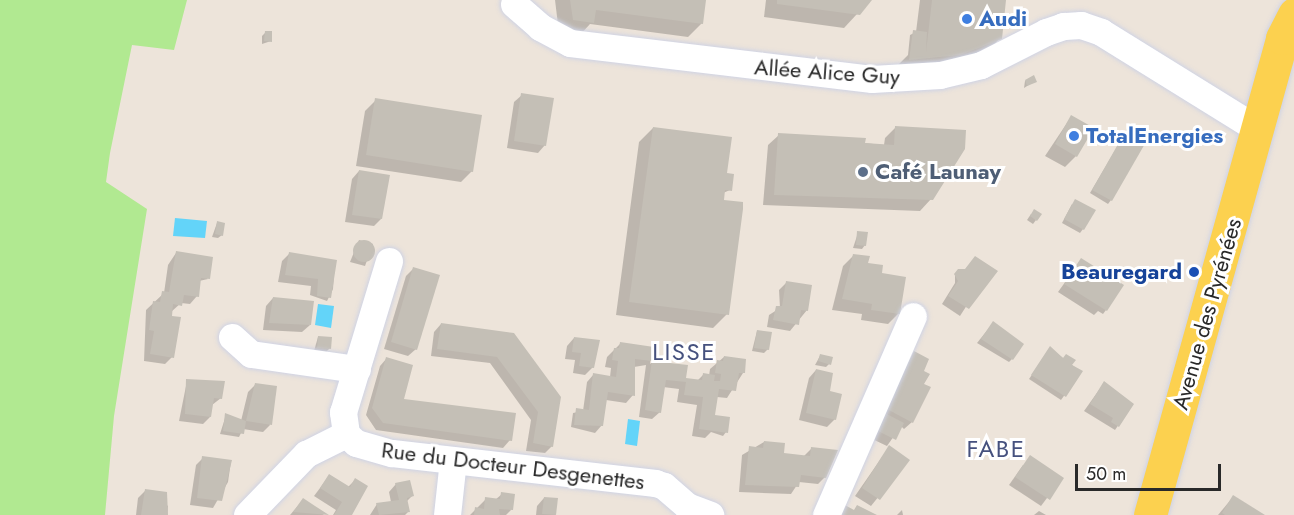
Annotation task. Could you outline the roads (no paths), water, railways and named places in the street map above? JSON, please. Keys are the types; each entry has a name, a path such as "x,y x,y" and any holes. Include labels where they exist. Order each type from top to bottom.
{"main road":[{"name":"Avenue des Pyrénées","path":"1150,515 1262,122 1282,38 1294,14"},
{"name":"Avenue des Pyrénées","path":"1262,122 1294,51"}],"street":[{"name":"Allée Alice Guy","path":"514,3 540,27 570,43 872,79 909,78 961,70 1008,54 1063,26 1081,25 1101,32 1262,122"},
{"path":"247,515 306,454 346,434 344,412 389,261"},
{"path":"826,515 913,316"},
{"path":"232,337 251,354 357,369"},
{"name":"Rue du Docteur Desgenettes","path":"346,434 356,443 392,453 655,483 664,486 687,506 710,515"},
{"path":"447,515 453,460"}],"water":[{"path":"175,218 207,221 205,238 173,236"},
{"path":"318,304 334,306 331,328 315,325"},
{"path":"628,419 640,421 637,446 625,444"}],"place":[{"name":"Audi","path":"967,19"},
{"name":"TotalEnergies","path":"1074,136"},
{"name":"Café Launay","path":"863,172"},
{"name":"Beauregard","path":"1194,272"}],"district":[{"name":"LISSE","path":"684,352"},
{"name":"FABE","path":"996,449"}]}
